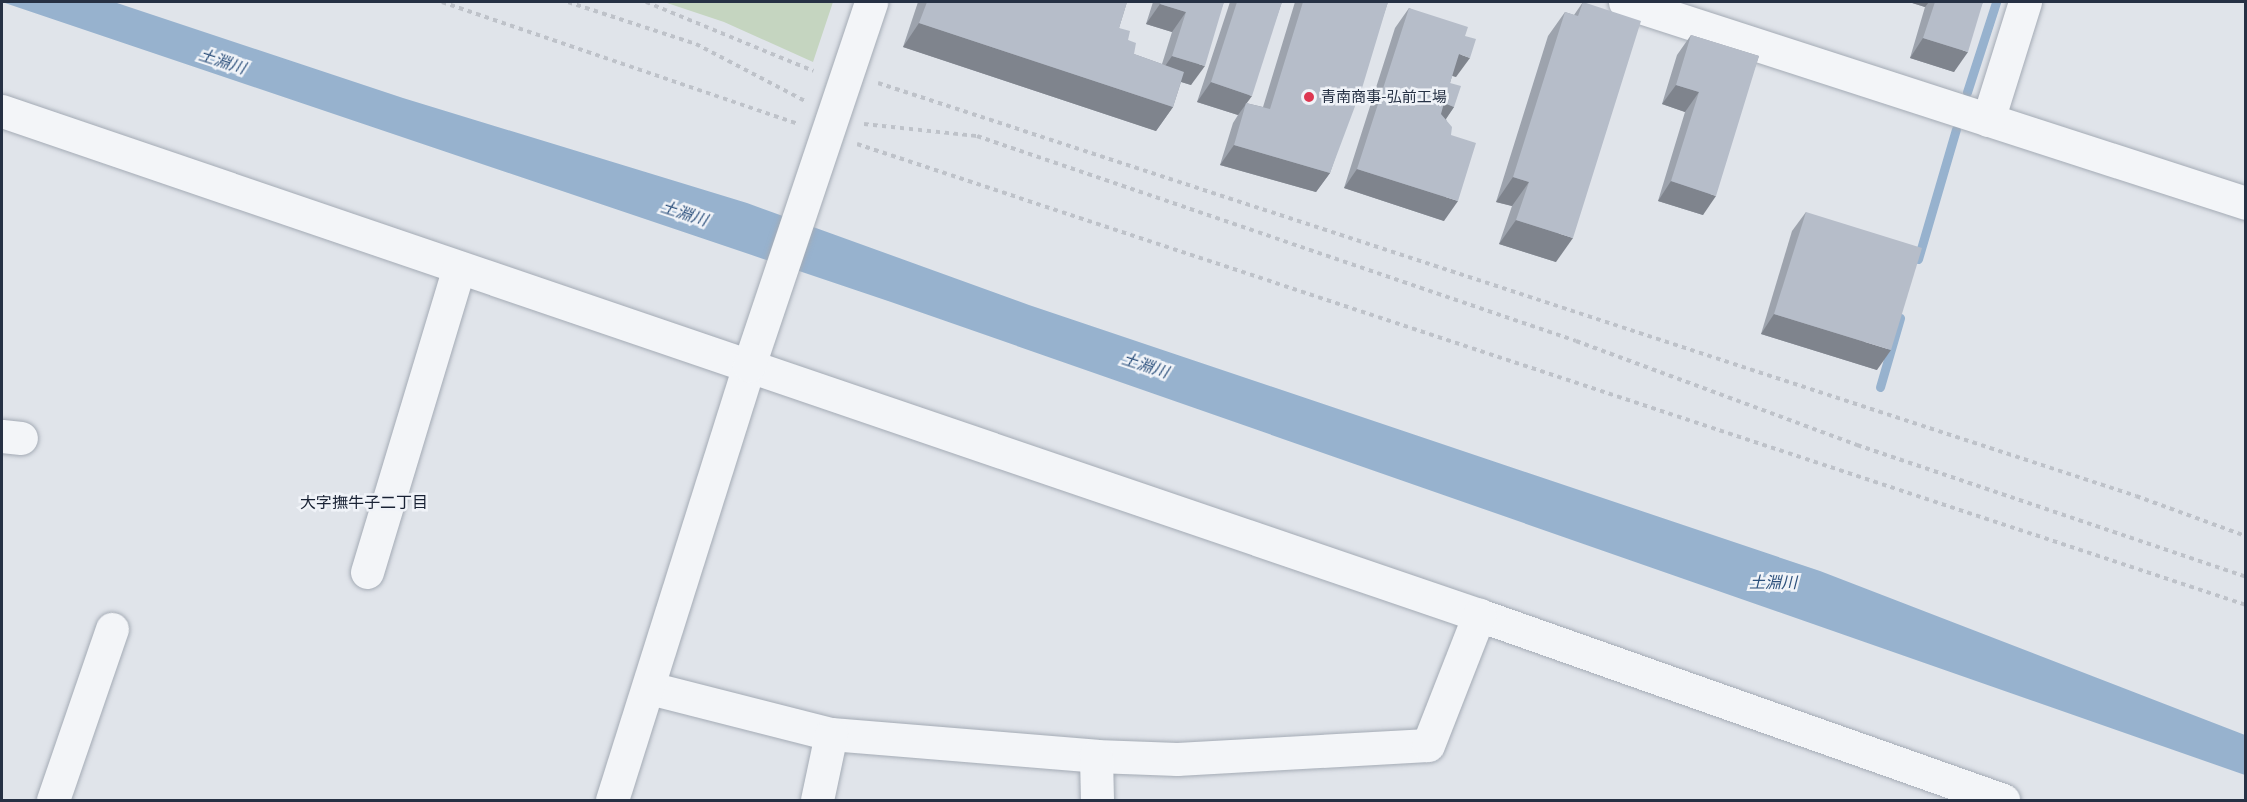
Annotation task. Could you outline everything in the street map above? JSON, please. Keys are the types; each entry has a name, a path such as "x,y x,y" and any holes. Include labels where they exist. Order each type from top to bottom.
{"street":[{"path":"612,801 650,688 749,365 837,135 871,2"},
{"path":"1625,2 2246,203"},
{"path":"1988,120 2025,2"},
{"path":"2,111 1479,615 2003,801"},
{"path":"366,572 459,268"},
{"path":"650,688 831,734 1096,756 1177,759 1428,745 1479,615"},
{"path":"53,801 112,629"},
{"path":"817,801 831,734"},
{"path":"1096,756 1097,801"}],"path":[{"path":"442,2 2246,605"},
{"path":"568,2 696,44 810,104"},
{"path":"646,2 819,73"},
{"path":"872,81 2136,496 2246,536"},
{"path":"837,135 977,135 1576,341 1857,445 2246,577"}],"green space":[{"path":"664,2 833,2 813,62 724,22"}],"water":[{"name":"土淵川","path":"2,2 114,2 403,98 747,203 1029,305 1820,571 2245,735 2245,775 891,302"}],"building":[{"path":"927,2 1127,2 1119,28 1130,31 1128,40 1136,43 1134,54 1184,72 1173,107 919,23"},
{"path":"1161,2 1224,2 1205,66 1172,56 1186,12 1160,4"},
{"path":"1237,2 1282,2 1252,96 1211,82"},
{"name":"青南商事-弘前工場","path":"1303,2 1388,2 1363,85 1330,173 1234,145 1246,103 1270,109"},
{"path":"1583,2 1641,21 1573,238 1516,220 1529,182 1513,177 1565,12 1578,16"},
{"path":"1935,2 1983,2 1968,52 1923,38"},
{"path":"1409,8 1468,27 1465,36 1476,39 1470,58 1459,54 1450,83 1461,86 1454,107 1444,103 1441,114 1452,127 1451,135 1476,143 1458,201 1357,169"},
{"path":"1691,35 1759,56 1716,196 1671,181 1699,92 1676,85"},
{"path":"1806,212 1922,248 1891,350 1774,314"}],"waterway":[{"path":"1967,92 1996,2"},
{"path":"1918,259 1956,129"},
{"path":"1880,387 1900,318"}],"place":[{"name":"青南商事-弘前工場","path":"1309,97"}],"district":[{"name":"大字撫牛子二丁目","path":"364,503"}]}
